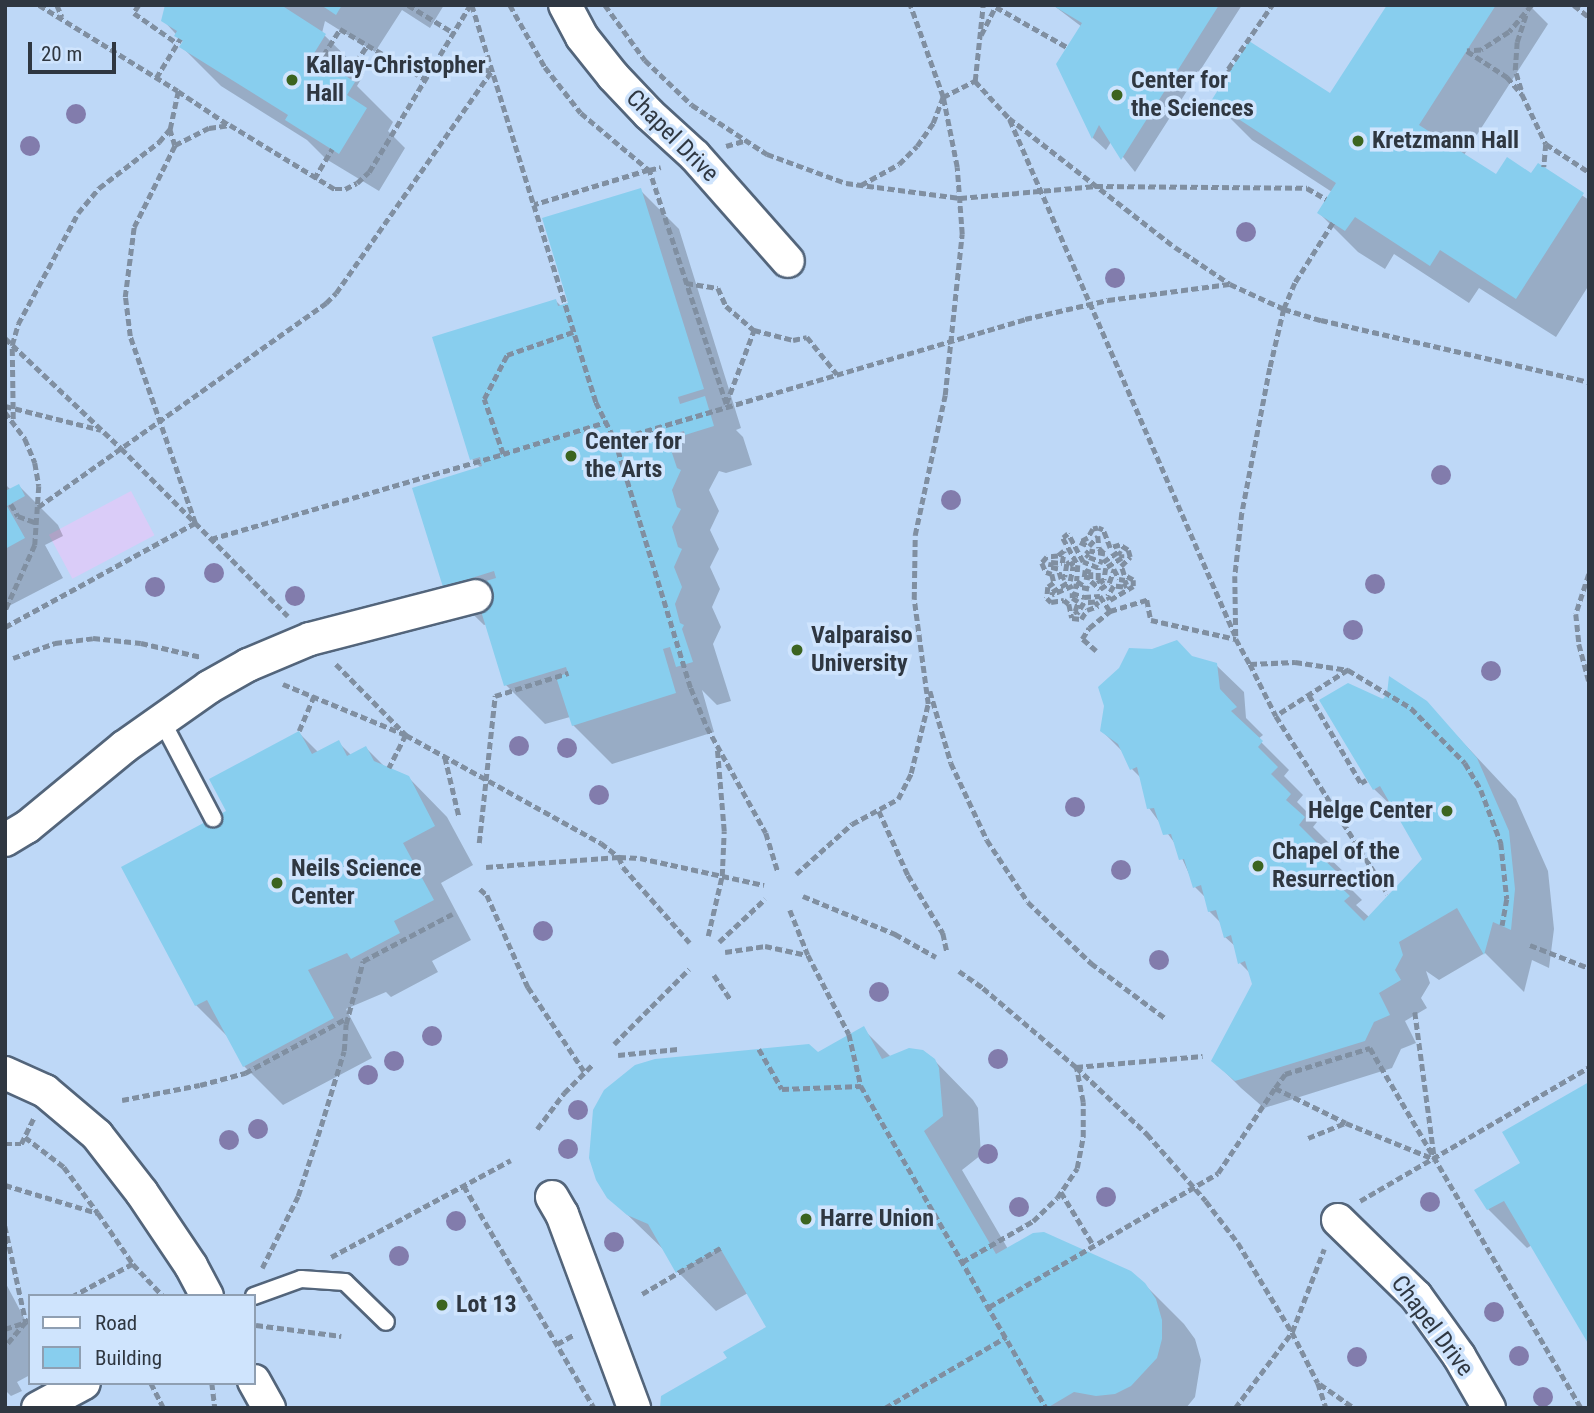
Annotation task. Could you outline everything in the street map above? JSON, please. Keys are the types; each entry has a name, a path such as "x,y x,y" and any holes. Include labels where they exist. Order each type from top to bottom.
{"street":[{"name":"Chapel Drive","path":"565,5 582,37 613,76 695,156 788,261"},
{"path":"5,840 27,827 124,747 241,669 310,639 476,596"},
{"path":"5,1073 45,1091 97,1135 142,1193 191,1266 206,1294"},
{"path":"552,1197 562,1214 634,1408"},
{"name":"Chapel Drive","path":"1338,1220 1416,1296 1459,1356 1489,1408"},
{"path":"38,1408 80,1385"},
{"path":"256,1385 269,1408"}],"lane":[{"path":"162,722 213,818"},
{"path":"256,1295 302,1279 345,1282 386,1322"}],"path":[{"path":"39,5 335,189 345,189 369,172 471,5"},
{"path":"57,5 63,19"},
{"path":"139,5 134,13 178,41 156,78"},
{"path":"408,5 454,33"},
{"path":"471,5 596,402 615,440 691,688 716,743 766,833 778,872"},
{"path":"510,5 545,67 581,113 649,170 726,404"},
{"path":"605,5 645,60 692,105 723,127 767,154 807,170 860,185 960,198 1096,186 1307,188 1326,199"},
{"path":"910,5 931,55 943,97 957,167 960,198 960,268 945,395 915,535 914,600 927,684 956,774 987,840 1028,902 1091,962 1165,1018"},
{"path":"983,5 975,81 1009,118 1175,247 1230,284 1284,309 1589,382"},
{"path":"1230,71 1272,5"},
{"path":"1522,94 1507,78 1467,51 1481,50 1509,32 1532,5"},
{"path":"1574,5 1589,17"},
{"path":"980,37 996,6 1067,47"},
{"path":"1527,12 1517,42 1515,70 1522,94 1546,145 1544,167"},
{"path":"312,73 340,29 425,79"},
{"path":"324,54 350,71 368,46"},
{"path":"430,71 492,70"},
{"path":"38,507 336,293 492,70"},
{"path":"860,185 899,164 917,146 933,123 943,97 975,81"},
{"path":"5,611 35,545 38,507 35,463 13,419 12,345 18,324 78,213 99,188 159,142 170,129 178,91"},
{"path":"1009,118 1236,639 1276,716 1388,894"},
{"path":"195,523 157,420 131,336 126,286 134,227 175,145 209,128 230,125"},
{"path":"170,129 175,145"},
{"path":"1546,145 1589,172"},
{"path":"314,178 332,149"},
{"path":"534,205 649,170"},
{"path":"1236,639 1235,576 1242,513 1255,436 1284,309 1295,283 1333,223"},
{"path":"686,283 718,288 726,306 754,330 793,341 807,337 836,374"},
{"path":"615,440 726,404 952,338 1090,304 1230,284"},
{"path":"726,404 754,330"},
{"path":"503,454 484,399 508,355 573,332"},
{"path":"5,338 121,448 406,736"},
{"path":"5,349 12,345"},
{"path":"5,406 102,430"},
{"path":"5,412 13,419"},
{"path":"211,539 606,422"},
{"path":"11,504 18,516 37,523"},
{"path":"5,627 195,523"},
{"path":"1090,578 1095,588 1105,587 1114,569 1119,579 1125,580 1127,585 1114,586 1108,596 1110,600 1133,586 1133,580 1124,575 1121,566 1130,557 1128,550 1120,545 1110,548 1103,530 1098,528 1093,529 1088,538 1080,542 1089,546 1098,536 1098,548 1105,554 1088,551 1086,554 1103,562 1118,552 1122,554 1122,558 1106,568 1104,580 1100,583 1098,568 1083,562 1068,534 1063,538 1078,565 1077,581 1089,589 1073,586 1052,595 1052,592 1070,581 1073,566 1070,562 1067,564 1065,577 1061,579 1058,569 1050,567 1051,562 1062,563 1063,551 1058,556 1047,556 1042,564 1046,572 1052,574 1054,583 1048,587 1047,598 1051,602 1064,600 1069,604 1072,618 1082,619 1087,610 1098,606 1095,602 1084,603 1077,614 1078,602 1072,598 1072,593 1084,597 1100,596 1110,611"},
{"path":"1589,574 1576,614 1579,645 1589,681"},
{"path":"1096,651 1082,639 1089,628 1110,611 1147,600 1151,620 1236,639"},
{"path":"13,658 55,643 93,638 141,643 241,669 314,696 406,736 601,843 619,858 690,943"},
{"path":"1250,664 1295,662 1348,670 1411,708 1465,763 1481,790 1502,843 1507,899 1502,926"},
{"path":"1276,716 1348,670"},
{"path":"479,843 495,696 568,673"},
{"path":"796,874 852,824 898,799 906,787 926,720 927,684"},
{"path":"1308,695 1361,783 1366,780"},
{"path":"299,731 314,696"},
{"path":"389,768 406,736"},
{"path":"708,936 722,876 724,831 716,743"},
{"path":"445,757 459,816"},
{"path":"879,811 908,875 943,933 947,952"},
{"path":"486,867 640,858 764,885"},
{"path":"480,889 487,895 528,987 584,1071"},
{"path":"803,896 895,934 936,957"},
{"path":"719,942 765,899"},
{"path":"790,910 808,955 849,1034 861,1086 1046,1408"},
{"path":"261,1271 298,1196 344,1051 348,1017 363,961 452,914"},
{"path":"1530,945 1589,968"},
{"path":"725,952 765,946 808,955"},
{"path":"614,1044 689,969"},
{"path":"959,971 992,995 1076,1067 1147,1134 1195,1187 1238,1243 1292,1332 1318,1383 1326,1408"},
{"path":"715,975 730,999"},
{"path":"1415,1012 1434,1159"},
{"path":"122,1100 245,1073 348,1017"},
{"path":"989,1307 1218,1172 1285,1074 1370,1048 1581,1408"},
{"path":"618,1055 678,1049"},
{"path":"759,1049 782,1089 861,1086"},
{"path":"1076,1067 1203,1056"},
{"path":"537,1129 584,1071 594,1063"},
{"path":"962,1262 1033,1221 1061,1192 1077,1168 1083,1137 1083,1102 1076,1067"},
{"path":"1236,1408 1292,1332 1338,1220 1348,1208 1589,1067"},
{"path":"1275,1088 1346,1123 1434,1159"},
{"path":"5,1144 21,1144 25,1137 33,1118 23,1110"},
{"path":"1308,1138 1346,1123"},
{"path":"25,1137 64,1167 133,1264 161,1294"},
{"path":"328,1258 511,1160"},
{"path":"5,1185 99,1213"},
{"path":"464,1186 594,1408"},
{"path":"1061,1192 1094,1247"},
{"path":"5,1226 28,1321"},
{"path":"642,1294 720,1248"},
{"path":"78,1294 133,1264"},
{"path":"5,1329 28,1321"},
{"path":"5,1347 28,1321"},
{"path":"256,1325 341,1336"},
{"path":"557,1345 573,1335"},
{"path":"885,1408 1006,1337"},
{"path":"1318,1383 1354,1408"},
{"path":"152,1385 164,1408"},
{"path":"212,1385 215,1408"}],"shaded area":[{"name":"Valparaiso University","path":"5,5 1589,5 1589,1408 5,1408"},
{"path":"131,491 154,535 72,579 49,535"}],"building":[{"name":"Kallay-Christopher Hall","path":"165,5 281,5 326,34 305,68 319,77 327,64 355,82 347,95 367,108 339,154 285,120 288,115 179,47 183,41 174,36 177,31 161,21"},
{"path":"321,5 342,5 336,15"},
{"name":"Center for the Sciences","path":"1052,5 1219,5 1121,160 1099,125 1092,139 1056,64 1082,23"},
{"name":"Kretzmann Hall","path":"1387,5 1496,5 1419,125 1496,174 1507,157 1531,173 1538,163 1584,193 1516,299 1440,250 1430,266 1355,217 1345,231 1317,213 1336,183 1211,101 1249,41 1330,93"},
{"name":"Center for the Arts","path":"641,188 704,389 678,397 680,404 705,396 714,426 685,435 684,431 680,432 671,450 677,468 681,470 672,490 677,507 681,509 672,527 678,547 682,549 674,567 682,587 675,604 680,623 684,625 682,629 693,662 676,667 670,647 663,649 676,693 572,726 556,677 568,673 566,667 504,686 473,585 496,578 494,571 443,587 412,488 482,466 480,457 470,460 432,337 556,299 558,306 568,303 542,218"},
{"path":"19,484 25,496 7,506 25,538 5,549 5,491"},
{"name":"Chapel of the Resurrection","path":"1177,640 1192,656 1217,663 1220,689 1237,707 1231,711 1263,741 1258,747 1278,767 1271,774 1291,794 1286,800 1305,817 1299,825 1320,846 1315,851 1336,871 1330,877 1350,896 1344,901 1364,921 1422,859 1380,786 1373,790 1319,700 1348,683 1383,699 1387,694 1389,676 1427,701 1477,758 1509,831 1515,889 1511,930 1493,922 1484,955 1457,908 1399,942 1403,955 1395,970 1401,980 1379,993 1390,1015 1374,1022 1365,1041 1235,1081 1211,1061 1252,984 1245,961 1238,964 1231,935 1224,938 1216,910 1208,912 1201,885 1193,888 1184,859 1179,860 1171,834 1163,835 1154,808 1147,809 1137,767 1130,770 1118,744 1100,731 1104,706 1098,687 1119,668 1129,648 1152,649"},
{"name":"Neils Science Center","path":"299,731 312,754 339,740 347,756 366,746 374,761 409,776 435,826 403,843 434,900 394,921 400,933 351,959 347,953 308,970 334,1018 243,1067 207,1000 195,1006 121,867 226,811 209,779"},
{"name":"Harre Union","path":"864,1026 882,1059 909,1048 923,1050 935,1059 939,1068 943,1116 924,1131 996,1254 1033,1233 1044,1232 1131,1271 1145,1283 1156,1299 1162,1320 1162,1339 1157,1358 1131,1386 1115,1394 1096,1396 1074,1392 1047,1408 660,1408 661,1396 727,1358 723,1352 766,1327 720,1248 676,1273 648,1224 627,1215 607,1198 596,1180 589,1158 593,1110 604,1090 635,1065 655,1059 809,1044 818,1052"},
{"path":"1589,1082 1589,1345 1504,1201 1487,1210 1474,1190 1520,1163 1502,1132"}],"place":[{"name":"Kallay-Christopher Hall","path":"292,80"},
{"name":"Center for the Sciences","path":"1117,95"},
{"name":"Kretzmann Hall","path":"1358,141"},
{"name":"Center for the Arts","path":"571,456"},
{"name":"Valparaiso University","path":"797,650"},
{"name":"Helge Center","path":"1447,811"},
{"name":"Chapel of the Resurrection","path":"1258,866"},
{"name":"Neils Science Center","path":"277,883"},
{"name":"Harre Union","path":"806,1219"},
{"name":"Lot 13","path":"442,1305"}]}
